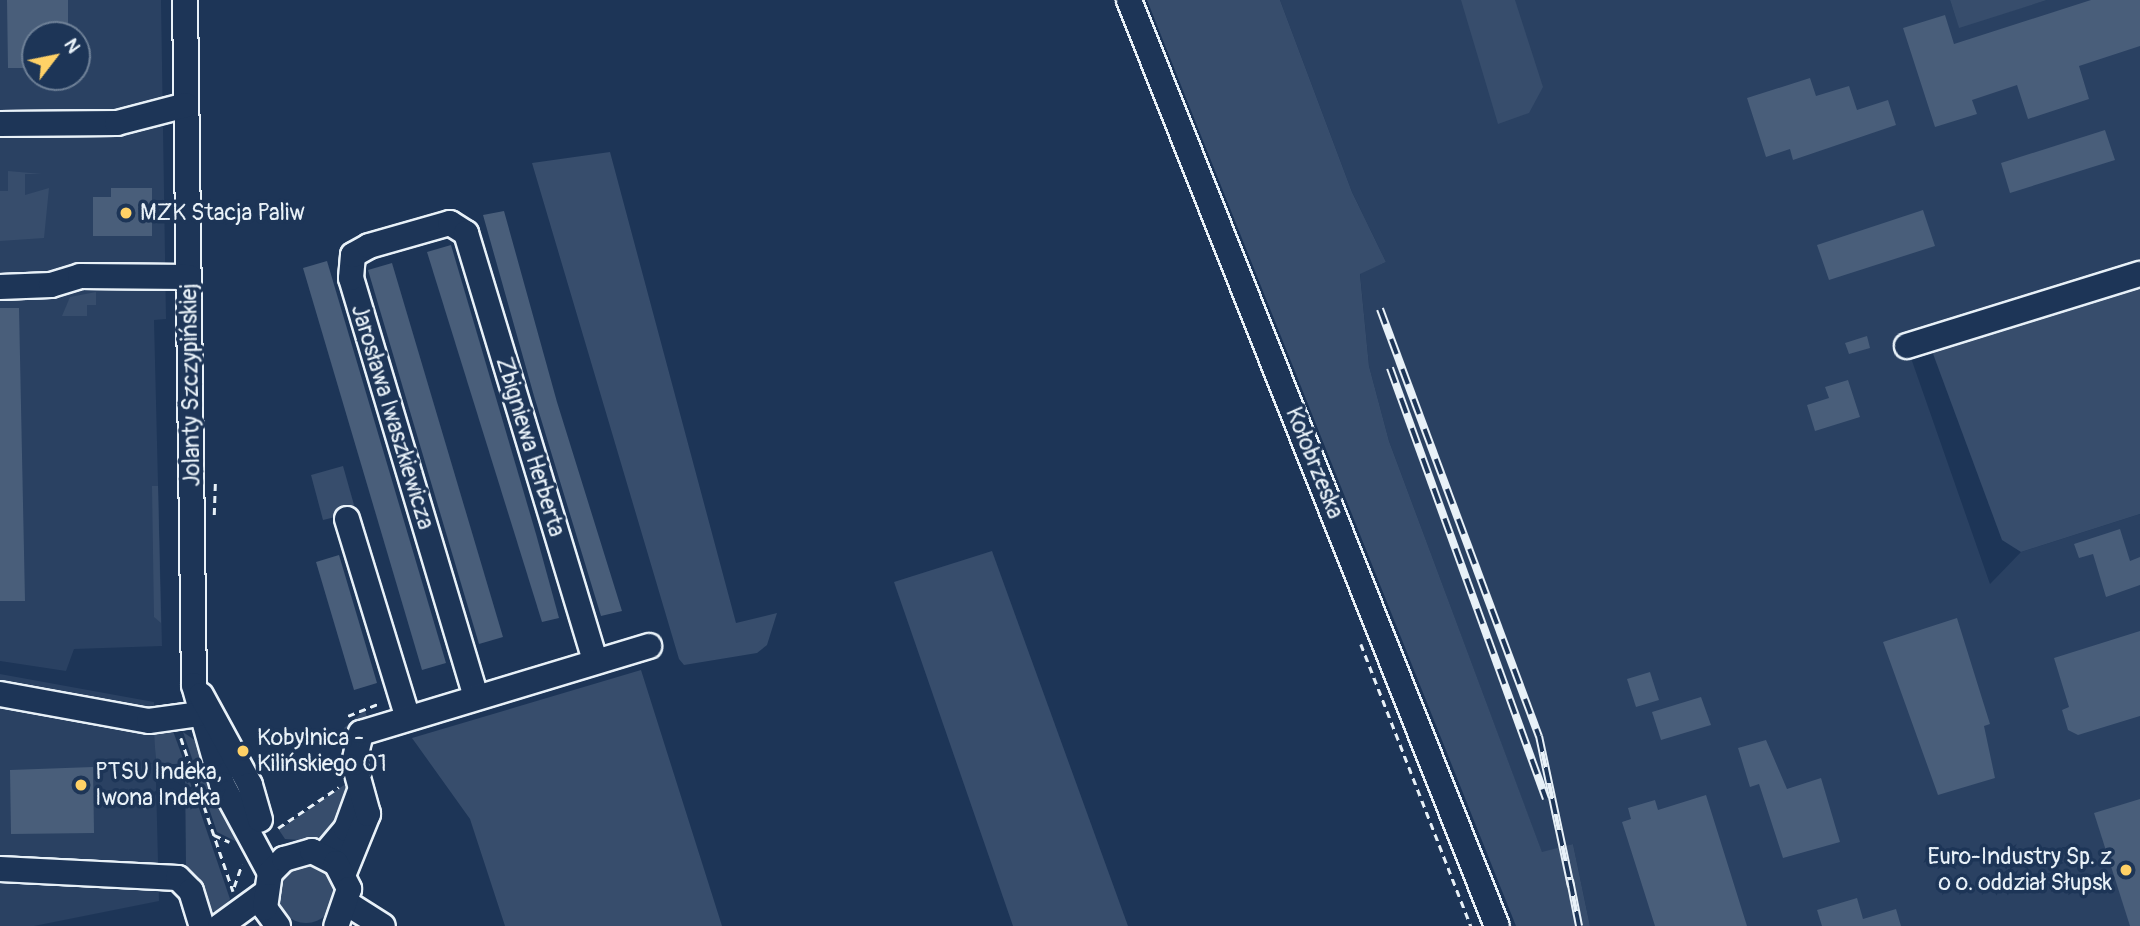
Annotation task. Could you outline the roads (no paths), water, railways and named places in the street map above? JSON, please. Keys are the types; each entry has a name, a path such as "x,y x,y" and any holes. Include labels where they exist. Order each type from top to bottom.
{"street":[{"path":"185,11 201,0"},
{"name":"Kołobrzeska","path":"1129,0 1497,926"},
{"name":"Jolanty Szczypińskiej","path":"185,11 194,685 199,714 217,766 267,883 270,925"},
{"path":"0,124 117,123 186,106"},
{"name":"Jarosława Iwaszkiewicza","path":"466,233 459,225 435,226 361,249 348,264 475,697"},
{"name":"Zbigniewa Herberta","path":"466,233 595,661"},
{"path":"1907,346 2140,274"},
{"path":"0,287 51,285 80,276 189,277"},
{"path":"347,519 408,718"},
{"path":"383,926 340,920 344,873 365,831 367,804 360,789 353,748 361,733 649,646"},
{"path":"194,685 224,729 269,822"},
{"path":"0,694 149,721 199,714"},
{"name":"Jolanty Szczypińskiej","path":"217,766 296,853"},
{"path":"324,855 346,829 360,789"},
{"path":"220,926 296,853 324,855 344,873"},
{"path":"0,869 173,876 187,885 202,926"}],"railway":[{"path":"1380,309 1539,736 1571,887"},
{"path":"1390,368 1546,799"},
{"path":"1570,880 1579,926"}],"place":[{"name":"MZK Stacja Paliw","path":"126,213"},
{"name":"Kobylnica - Kilińskiego 01","path":"243,751"},
{"name":"PTSU Indeka, Iwona Indeka","path":"81,785"},
{"name":"Euro-Industry Sp. z o o. oddział Słupsk","path":"2126,870"}]}
